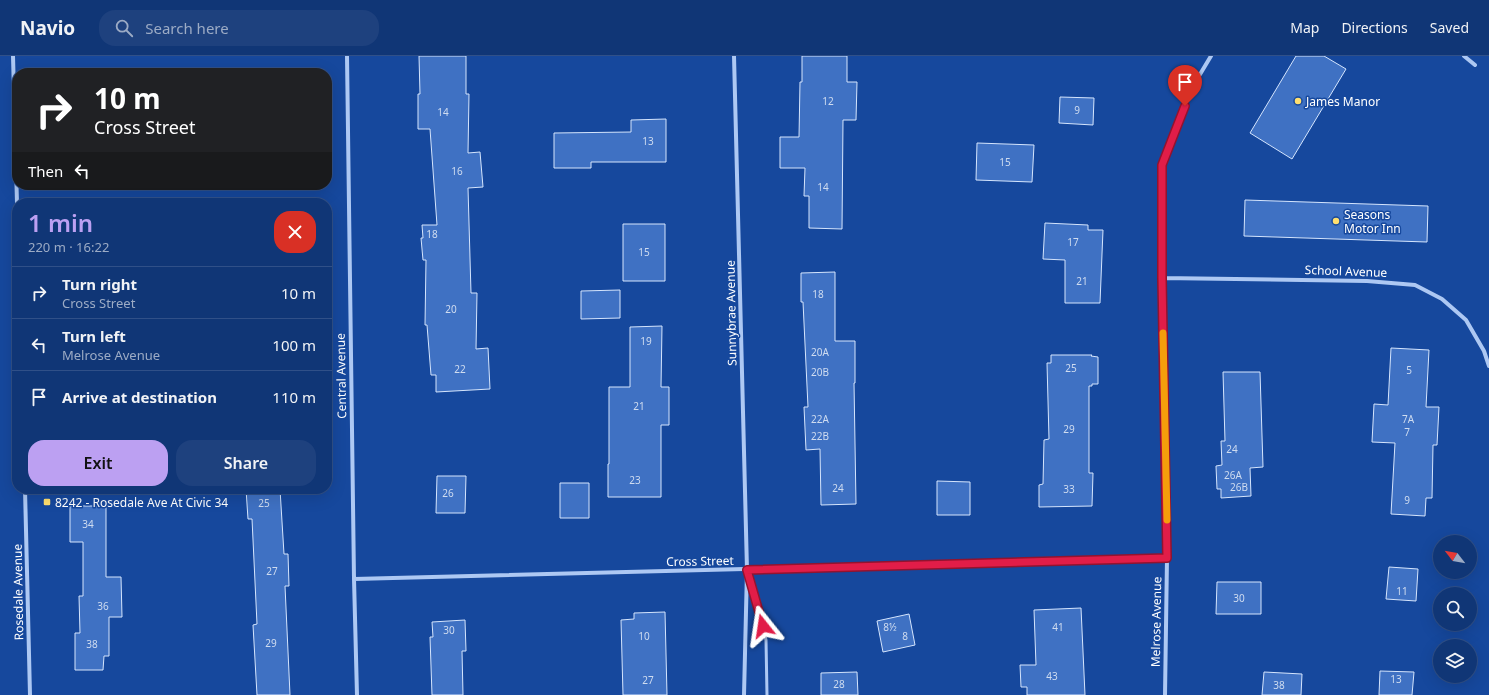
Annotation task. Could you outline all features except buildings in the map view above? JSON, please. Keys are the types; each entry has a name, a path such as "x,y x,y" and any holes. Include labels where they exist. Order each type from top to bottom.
{"street":[{"path":"13,56 13,68"},
{"name":"Central Avenue","path":"347,56 357,695"},
{"name":"Sunnybrae Avenue","path":"734,56 747,570 744,695"},
{"name":"Melrose Avenue","path":"1164,695 1167,558 1162,278 1162,165 1190,91 1211,56"},
{"path":"1464,56 1475,65"},
{"name":"School Avenue","path":"1162,278 1367,281 1415,285 1442,299 1466,320 1484,351 1489,366"},
{"name":"Rosedale Avenue","path":"25,494 30,695"},
{"name":"Cross Street","path":"354,579 1167,558"}],"lane":[{"name":"Sunnybrae Avenue","path":"747,570 766,640 766,695"}],"slow traffic":[{"path":"1163,333 1167,520"}],"place":[{"name":"James Manor","path":"1298,101"},
{"name":"Seasons Motor Inn","path":"1336,221"},
{"name":"8242 - Rosedale Ave At Civic 34","path":"47,502"}],"route":[{"path":"763,626 747,570 1167,558 1162,278 1162,165 1185,106"}]}
